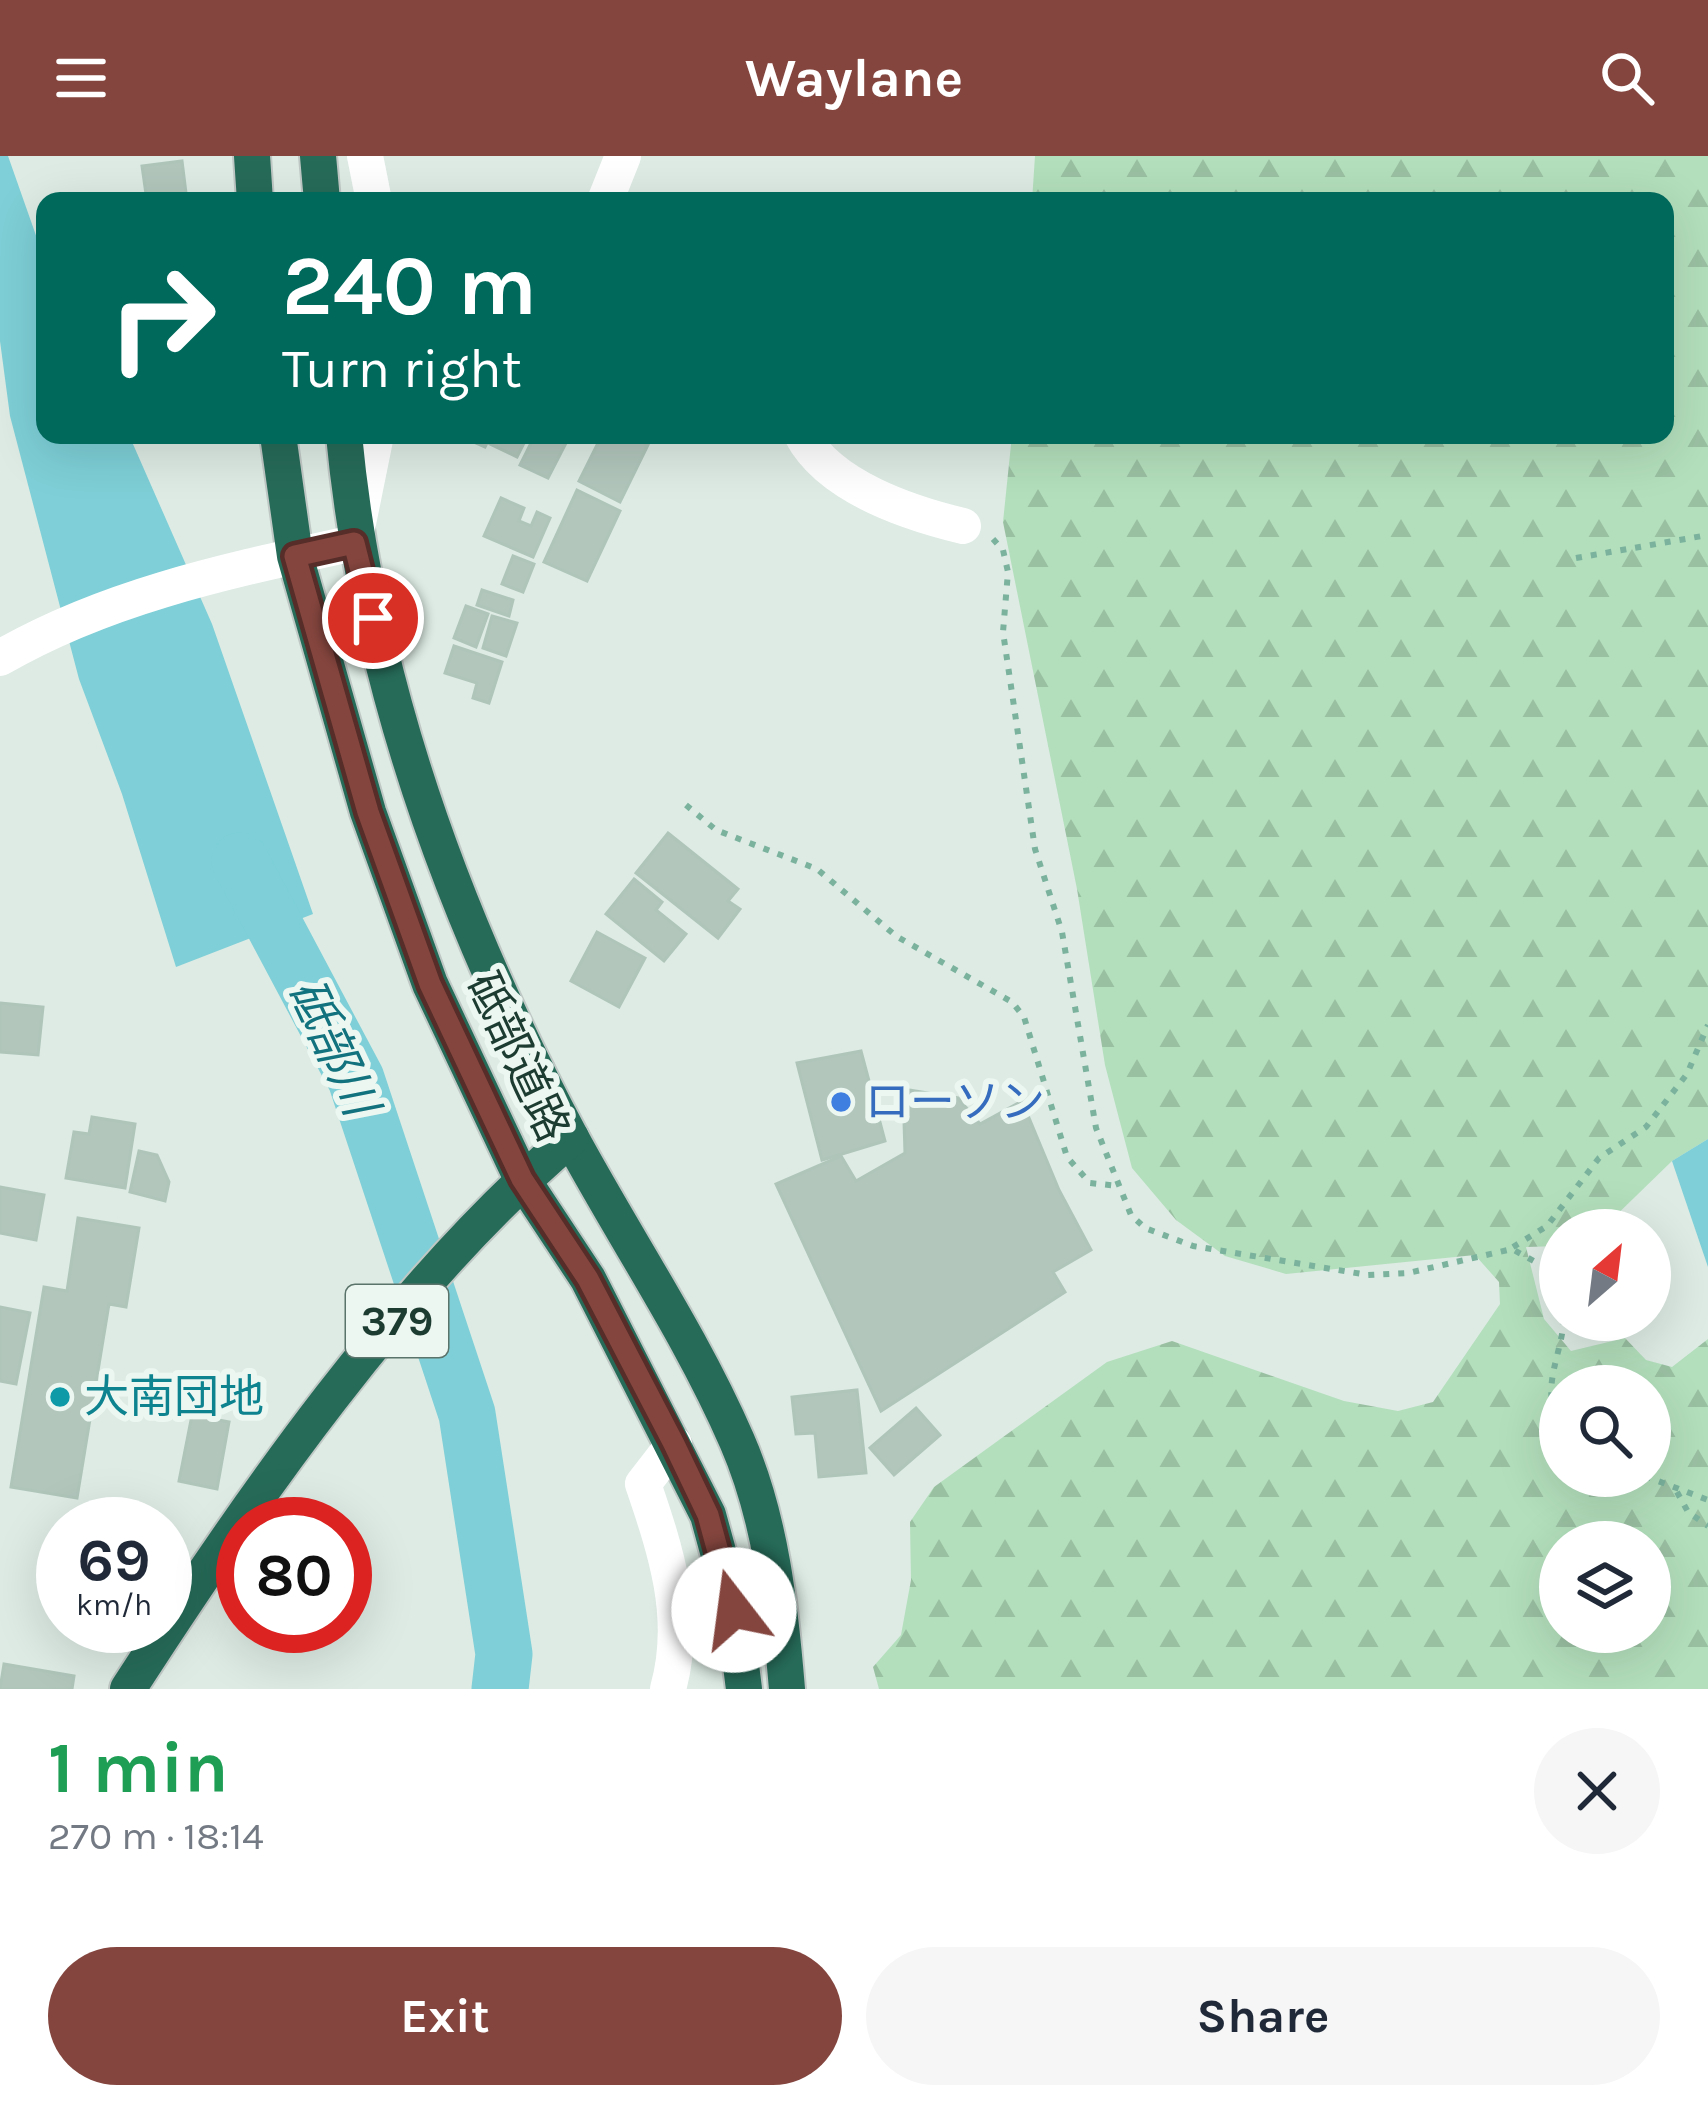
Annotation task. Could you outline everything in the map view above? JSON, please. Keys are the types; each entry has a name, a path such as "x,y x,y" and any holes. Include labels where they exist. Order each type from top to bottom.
{"highway":[{"path":"252,156 254,192"},
{"path":"318,156 321,192"},
{"name":"砥部道路","path":"279,444 295,556 368,812 430,984 522,1179 588,1279 708,1515 734,1610 744,1689"},
{"name":"砥部道路","path":"345,444 354,543 391,693 454,890 571,1138 643,1259 738,1443 779,1595 787,1689"},
{"name":"379","path":"128,1689 327,1406 468,1235 522,1179 571,1138"}],"street":[{"path":"364,156 372,192"},
{"path":"609,192 623,156"},
{"path":"0,658 49,630 206,575 354,543 374,444"},
{"path":"809,444 825,464 883,498 962,526"},
{"path":"668,1689 674,1668 674,1573 643,1484 674,1444"}],"path":[{"path":"962,526 995,540 1003,550 1008,572 1003,632 1024,747 1035,849 1062,932 1096,1128 1131,1215 1168,1239 1368,1275 1408,1273 1512,1249 1547,1226 1599,1158 1646,1127 1687,1074 1708,1025"},
{"path":"1576,558 1708,535"},
{"path":"686,805 716,830 817,869 896,936 1012,1001 1024,1017 1066,1157 1090,1183 1120,1186"},
{"path":"1512,1249 1539,1263"},
{"path":"1671,1489 1708,1500"},
{"path":"1677,1492 1688,1512 1708,1526"}],"green space":[{"path":"1035,156 1708,156 1708,1139 1672,1161 1623,1209 1539,1209 1539,1247 1526,1247 1539,1299 1539,1341 1563,1341 1571,1351 1628,1341 1646,1360 1665,1365 1539,1365 1539,1497 1671,1497 1671,1367 1708,1339 1708,1689 879,1689 873,1667 901,1635 911,1580 910,1522 934,1487 1107,1362 1172,1341 1344,1401 1398,1411 1433,1402 1500,1304 1499,1282 1475,1255 1286,1274 1225,1256 1176,1220 1132,1168 1105,1065 1077,889 1003,522 1011,444 1674,444 1674,192 1033,192"}],"water":[{"path":"0,156 8,156 36,235 36,444 133,444 212,624 313,914 176,967 122,794 79,679 10,416 0,341"},
{"path":"1708,1139 1708,1267 1672,1161"}],"building":[{"path":"182,161 186,192 146,192 142,166"},
{"path":"490,444 524,444 517,457"},
{"path":"530,444 565,444 548,478 520,465"},
{"path":"598,444 648,445 620,502 579,481"},
{"path":"577,490 620,511 587,581 544,562"},
{"path":"501,498 524,508 519,521 531,526 537,512 550,518 533,557 484,536"},
{"path":"513,556 534,564 523,592 502,584"},
{"path":"482,590 513,600 509,616 477,605"},
{"path":"466,606 488,614 476,647 454,638"},
{"path":"492,616 517,623 506,656 483,648"},
{"path":"454,646 502,662 489,703 473,698 477,683 445,673"},
{"path":"668,833 738,889 728,901 740,909 718,938 636,873"},
{"path":"634,879 662,902 656,910 686,934 664,961 606,914"},
{"path":"597,932 645,958 619,1007 571,981"},
{"path":"0,1003 43,1007 38,1055 0,1052"},
{"name":"ローソン","path":"861,1051 885,1141 822,1160 797,1063"},
{"path":"903,1089 958,1098 980,1124 1022,1101 1059,1190 1091,1250 1053,1272 1065,1292 881,1411 776,1184 841,1156 856,1181 905,1153"},
{"path":"92,1117 135,1124 125,1188 66,1178 74,1132 89,1134"},
{"path":"139,1151 157,1155 169,1182 165,1201 130,1192"},
{"path":"0,1187 44,1195 36,1240 0,1233"},
{"name":"大南団地","path":"78,1218 139,1228 126,1307 109,1304 77,1497 11,1487 44,1287 67,1291"},
{"path":"0,1307 30,1313 16,1384 0,1381"},
{"path":"857,1390 866,1473 819,1477 815,1433 796,1434 792,1397"},
{"path":"916,1408 940,1435 894,1475 870,1448"},
{"path":"192,1415 229,1422 217,1489 179,1481"},
{"path":"4,1664 74,1676 72,1689 0,1689"}],"waterway":[{"name":"砥部川","path":"240,861 356,1079 467,1414 504,1654 500,1689"}],"place":[{"name":"ローソン","path":"841,1102"},
{"name":"大南団地","path":"60,1397"}],"route":[{"path":"373,618 354,543 295,556 368,812 430,984 522,1179 588,1279 674,1444 708,1515 734,1610"}]}
